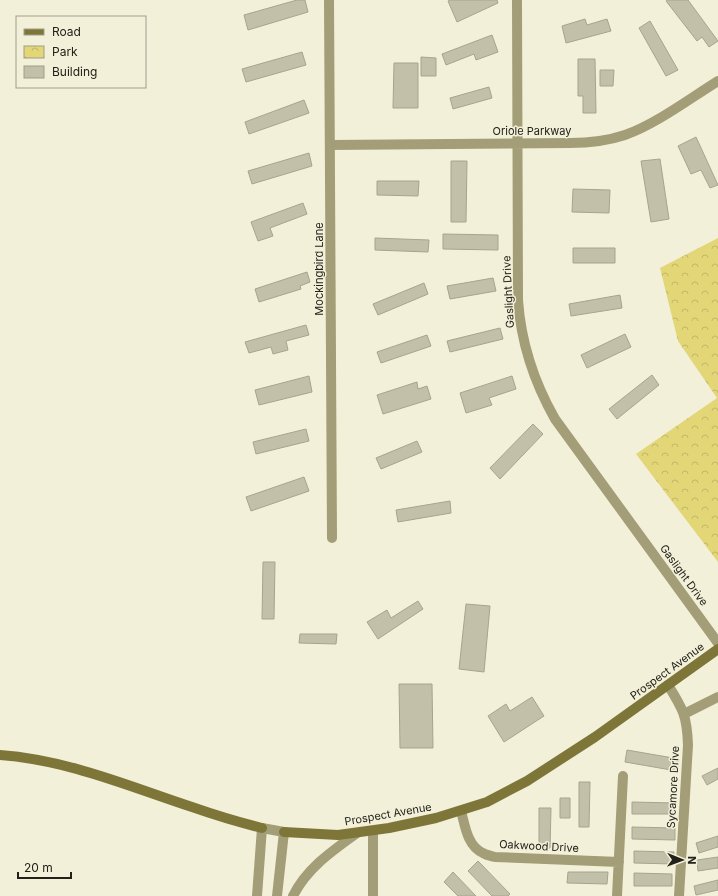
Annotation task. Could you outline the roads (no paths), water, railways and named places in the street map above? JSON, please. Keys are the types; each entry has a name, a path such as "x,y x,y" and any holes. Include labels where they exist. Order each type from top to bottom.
{"main road":[{"name":"Prospect Avenue","path":"284,832 338,835 373,831 411,824 461,811 487,802 540,773 595,737 718,649"},
{"name":"Prospect Avenue","path":"0,755 52,762 96,774 218,816 262,828"}],"street":[{"name":"Mockingbird Lane","path":"329,0 332,538"},
{"name":"Gaslight Drive","path":"517,0 519,308 523,339 534,377 544,398 560,425 718,642"},
{"name":"Oriole Parkway","path":"330,145 586,143 602,141 618,137 647,124 718,81"},
{"name":"Sycamore Drive","path":"668,685 681,706 684,714 688,745 679,896"},
{"path":"684,714 718,697"},
{"path":"617,896 622,776"},
{"name":"Oakwood Drive","path":"461,811 468,837 475,847 482,853 495,857 619,862"},
{"path":"257,896 262,828"},
{"name":"Prospect Avenue","path":"262,828 284,832"},
{"path":"373,831 374,896"},
{"path":"277,896 284,832"},
{"path":"293,896 298,886 314,866 330,852 357,833"}]}
